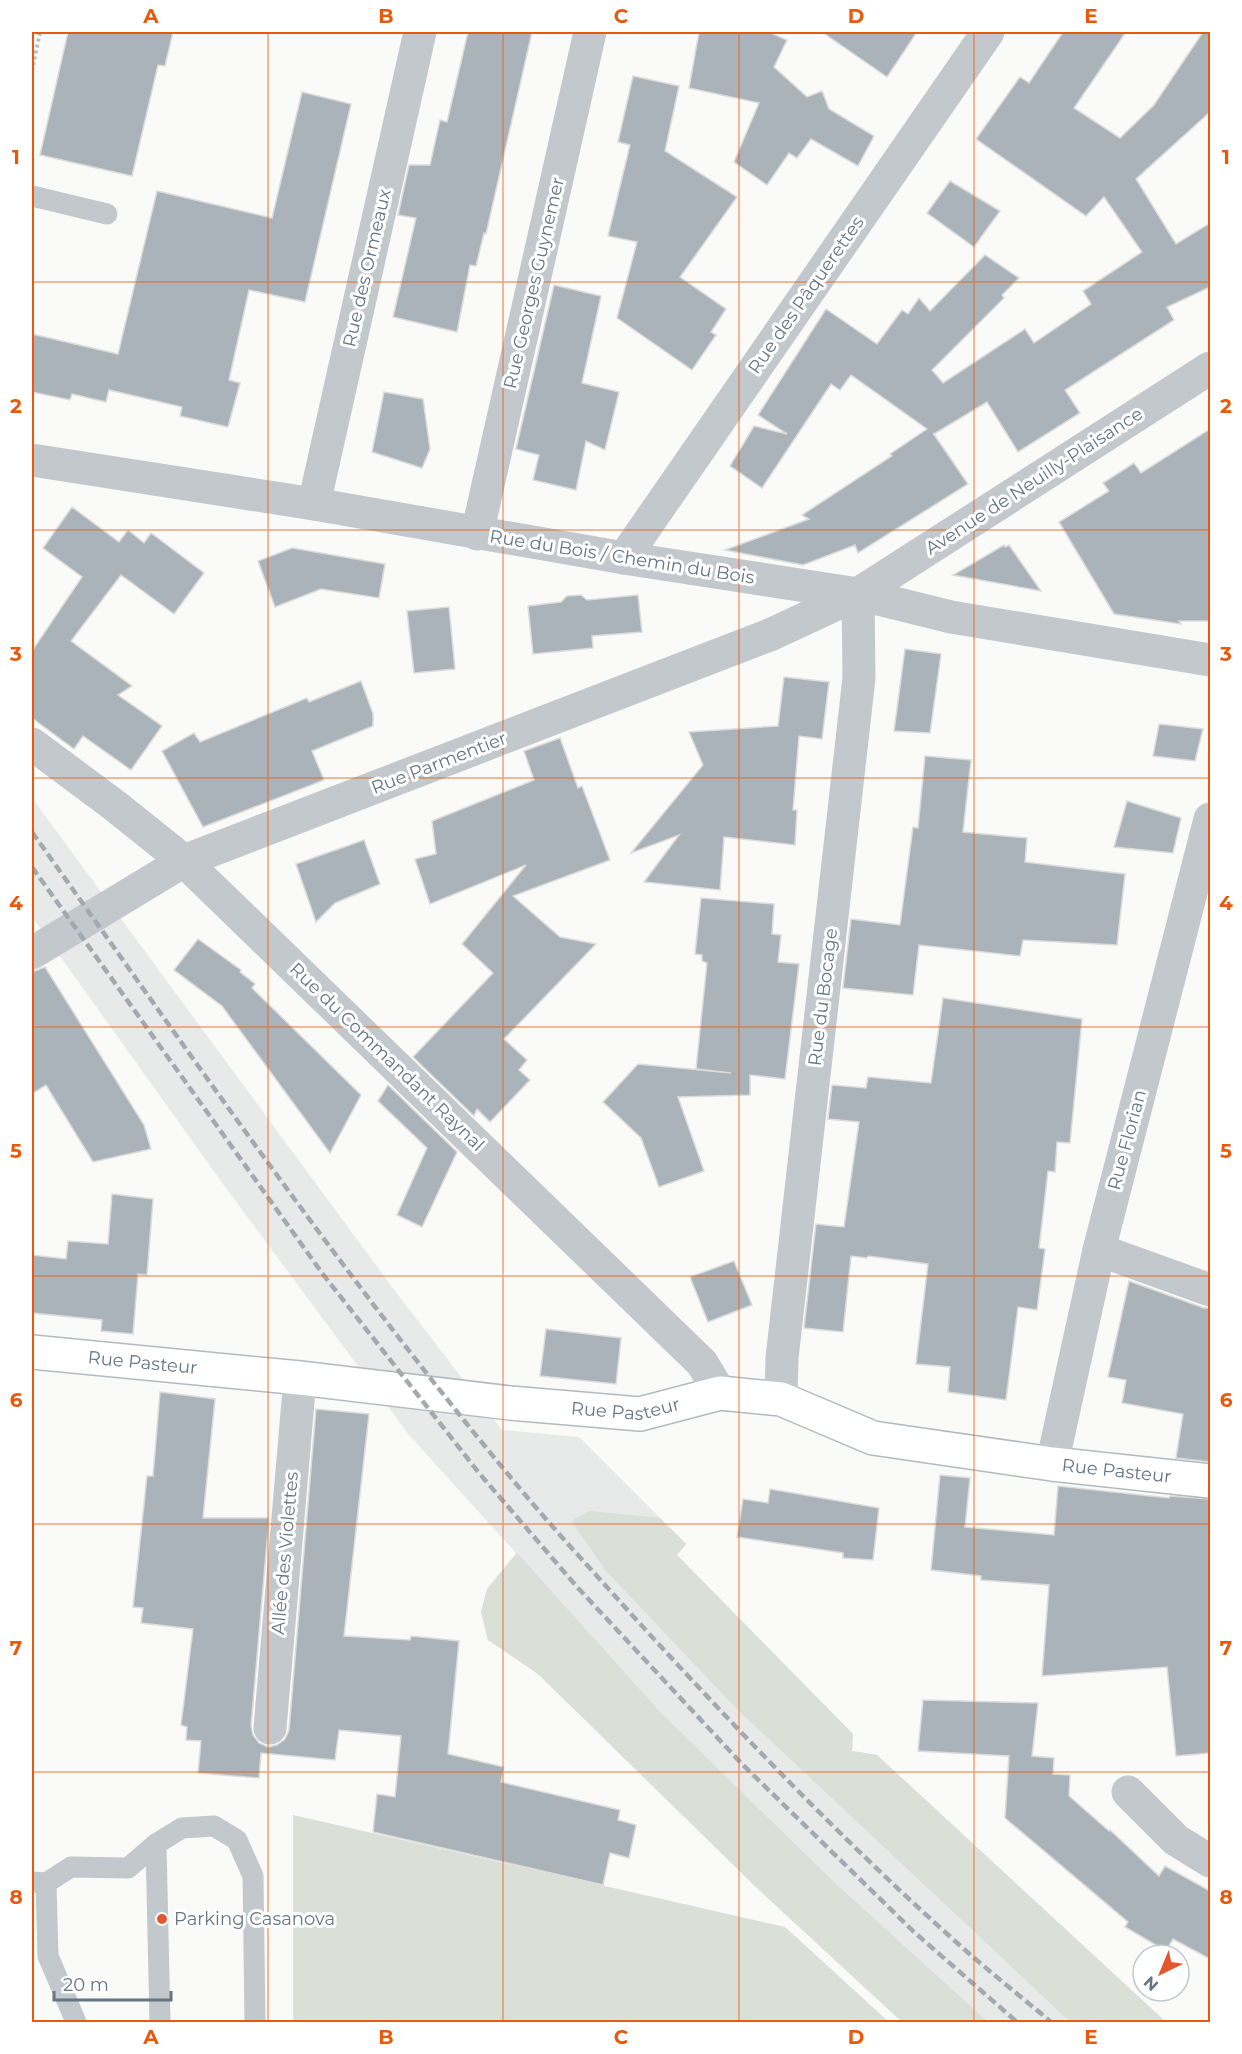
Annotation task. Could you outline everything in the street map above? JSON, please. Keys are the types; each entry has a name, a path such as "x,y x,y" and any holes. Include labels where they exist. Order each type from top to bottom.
{"street":[{"name":"Rue des Ormeaux","path":"314,504 420,32"},
{"name":"Rue Georges Guynemer","path":"477,534 590,32"},
{"name":"Rue des Pâquerettes","path":"624,558 988,32"},
{"name":"Avenue de Neuilly-Plaisance","path":"858,594 1210,368"},
{"name":"Rue du Bois / Chemin du Bois","path":"32,460 314,504 624,558 858,594 951,617 1210,660"},
{"name":"Rue Parmentier","path":"32,952 184,861 772,634 858,594"},
{"name":"Rue du Bocage","path":"781,1399 782,1358 859,678 858,594"},
{"name":"Rue du Commandant Raynal","path":"32,744 184,861 702,1363 720,1393"},
{"name":"Rue Florian","path":"1052,1464 1098,1250 1210,819"},
{"path":"1098,1250 1210,1290"},
{"name":"Rue Pasteur","path":"32,1352 300,1378 510,1403 640,1414 720,1393 781,1399 873,1438 1052,1464 1210,1481"},
{"name":"Allée des Violettes","path":"270,1728 300,1378"},
{"path":"1128,1792 1176,1840 1210,1861"}],"lane":[{"path":"32,196 107,214"},
{"path":"76,2022 48,1956 39,1882 71,1867 128,1868 156,1844 182,1828 214,1826 237,1840 253,1876 255,2022"},
{"path":"156,1844 160,2022"}],"path":[{"path":"32,71 40,32"}],"shaded area":[{"path":"32,798 392,1287 502,1430 579,1437 686,1544 677,1555 853,1734 852,1751 877,1755 1131,1990 1131,2003 1145,2003 1166,2022 902,2022 758,1889 538,1674 488,1640 481,1612 487,1589 516,1553 409,1435 223,1184 32,917"},
{"path":"590,1511 660,1518 686,1544 677,1555 853,1734 852,1751 877,1755 1131,1990 1131,2003 1145,2003 1166,2022 1071,2022 739,1711 607,1572 571,1521"},
{"path":"517,1553 661,1713 835,1883 988,2022 902,2022 758,1889 538,1674 488,1640 481,1612 487,1589"},
{"path":"293,1815 785,1927 889,2022 293,2022"}],"building":[{"path":"68,32 173,32 165,66 158,65 132,176 40,155"},
{"path":"468,32 532,32 486,234 484,233 476,266 470,265 457,332 393,317 416,218 398,215 409,165 430,165 440,120 447,122"},
{"path":"699,32 769,32 787,40 774,67 807,97 822,91 829,109 874,136 858,166 811,139 797,158 789,153 767,185 734,162 759,103 689,88"},
{"path":"822,32 917,32 887,77"},
{"path":"1063,32 1126,32 1074,108 1120,138 1154,105 1203,32 1210,32 1210,112 1136,179 1176,244 1210,223 1210,287 1167,307 1174,320 1065,390 1080,413 1018,452 987,402 933,433 968,484 858,553 855,545 803,565 725,550 809,519 802,515 892,456 890,454 927,429 851,375 840,390 831,384 762,488 730,466 754,426 787,434 758,415 826,309 877,344 902,310 908,314 919,298 930,311 985,255 1019,278 1002,295 1004,298 932,370 943,383 1025,329 1034,343 1091,304 1083,291 1142,252 1104,197 1086,216 976,139 1020,77 1029,83"},
{"path":"633,76 679,86 665,151 737,197 680,277 726,309 711,332 716,335 692,370 617,318 637,242 608,236 630,145 618,142"},
{"path":"302,92 351,104 305,302 249,290 229,380 240,383 228,427 180,416 182,407 109,390 106,402 72,394 70,400 32,392 32,334 118,354 157,191 272,218"},
{"path":"950,181 1000,211 974,247 927,213"},
{"path":"554,285 601,296 582,383 619,392 605,450 586,441 576,490 533,480 539,455 516,449"},
{"path":"384,392 423,399 430,449 422,468 372,452"},
{"path":"1210,429 1210,621 1179,621 1181,624 1114,614 1059,522 1109,491 1103,483 1134,463 1141,473"},
{"path":"72,507 119,542 128,530 144,543 151,533 204,573 174,614 121,575 71,641 132,686 118,695 162,726 131,770 83,736 74,749 32,718 32,651 82,577 43,548"},
{"path":"1004,545 1005,547 1009,545 1041,591 953,575"},
{"path":"292,548 385,564 379,598 321,589 275,607 258,561"},
{"path":"581,595 587,600 638,595 642,632 592,636 593,648 533,654 528,606 561,602 567,596"},
{"path":"449,607 455,669 414,673 407,611"},
{"path":"905,649 941,654 930,733 894,731"},
{"path":"784,677 829,682 822,739 799,736 793,810 797,810 795,845 724,837 720,890 644,882 679,835 631,853 703,765 689,732 778,726"},
{"path":"361,681 373,714 373,726 312,751 324,780 203,827 162,751 194,733 200,742 307,698 309,702"},
{"path":"1159,724 1203,729 1195,761 1153,756"},
{"path":"560,738 578,788 582,786 610,860 513,896 560,937 596,944 504,1039 527,1060 519,1070 530,1080 490,1122 477,1109 474,1116 413,1057 493,973 462,944 526,865 430,904 415,859 436,854 432,821 534,780 524,751"},
{"path":"925,756 971,760 963,832 1027,838 1025,862 1125,874 1117,945 1023,940 1020,956 919,945 913,995 843,988 851,919 900,925 913,827 918,828"},
{"path":"1127,801 1181,818 1173,853 1114,847"},
{"path":"364,840 380,884 335,903 316,922 296,864"},
{"path":"701,898 774,904 772,934 781,935 778,962 799,964 785,1079 750,1075 750,1095 678,1097 704,1171 659,1187 641,1138 603,1102 638,1064 731,1073 696,1069 707,963 702,961 702,955 695,954"},
{"path":"198,939 241,970 240,972 255,984 252,988 361,1095 330,1153 222,1006 174,970"},
{"path":"45,967 144,1125 151,1149 93,1162 46,1085 32,1094 32,972"},
{"path":"943,998 1082,1019 1070,1143 1057,1142 1055,1172 1048,1171 1039,1248 1045,1249 1037,1310 1018,1307 1006,1400 948,1392 950,1367 916,1364 928,1264 851,1256 843,1332 804,1328 816,1224 844,1227 859,1122 828,1119 832,1085 866,1088 868,1077 931,1083"},
{"path":"388,1085 457,1152 422,1227 397,1215 427,1148 378,1101"},
{"path":"112,1194 153,1199 147,1275 138,1274 133,1334 101,1331 102,1320 32,1313 32,1255 66,1259 68,1241 108,1244"},
{"path":"734,1261 752,1305 708,1322 690,1277"},
{"path":"1129,1281 1204,1308 1210,1308 1210,1462 1176,1458 1183,1414 1122,1403 1126,1380 1108,1377"},
{"path":"546,1329 621,1338 616,1384 540,1376"},
{"path":"160,1392 215,1399 203,1518 269,1518 251,1726 253,1735 259,1743 268,1747 277,1745 285,1739 289,1730 316,1409 369,1414 344,1636 410,1640 411,1636 459,1641 448,1754 504,1767 501,1782 620,1810 618,1820 636,1825 629,1858 610,1853 603,1885 373,1832 377,1794 395,1797 401,1736 339,1730 335,1760 261,1753 259,1778 198,1773 201,1741 186,1740 187,1727 181,1725 193,1629 141,1623 143,1608 133,1607 147,1476 153,1476"},
{"path":"940,1475 970,1478 965,1527 1054,1535 1058,1486 1169,1498 1170,1496 1210,1499 1210,1753 1176,1756 1167,1667 1042,1676 1049,1585 981,1580 981,1576 931,1570"},
{"path":"770,1489 879,1508 873,1560 843,1558 843,1553 737,1537 743,1499 768,1503"},
{"path":"923,1700 1038,1703 1032,1756 1054,1758 1053,1774 1070,1775 1069,1796 1110,1830 1159,1876 1165,1866 1210,1891 1210,1959 1191,1949 1191,1943 1180,1943 1173,1939 1171,1943 1152,1943 1125,1927 1128,1922 1005,1818 1009,1756 918,1751"}],"railway":[{"path":"32,832 205,1076 323,1237 383,1317 507,1473 632,1615 789,1782 955,1941 1051,2022"},
{"path":"32,867 322,1273 479,1473 578,1588 741,1763 913,1931 1017,2022"}],"place":[{"name":"Parking Casanova","path":"162,1919"}]}
